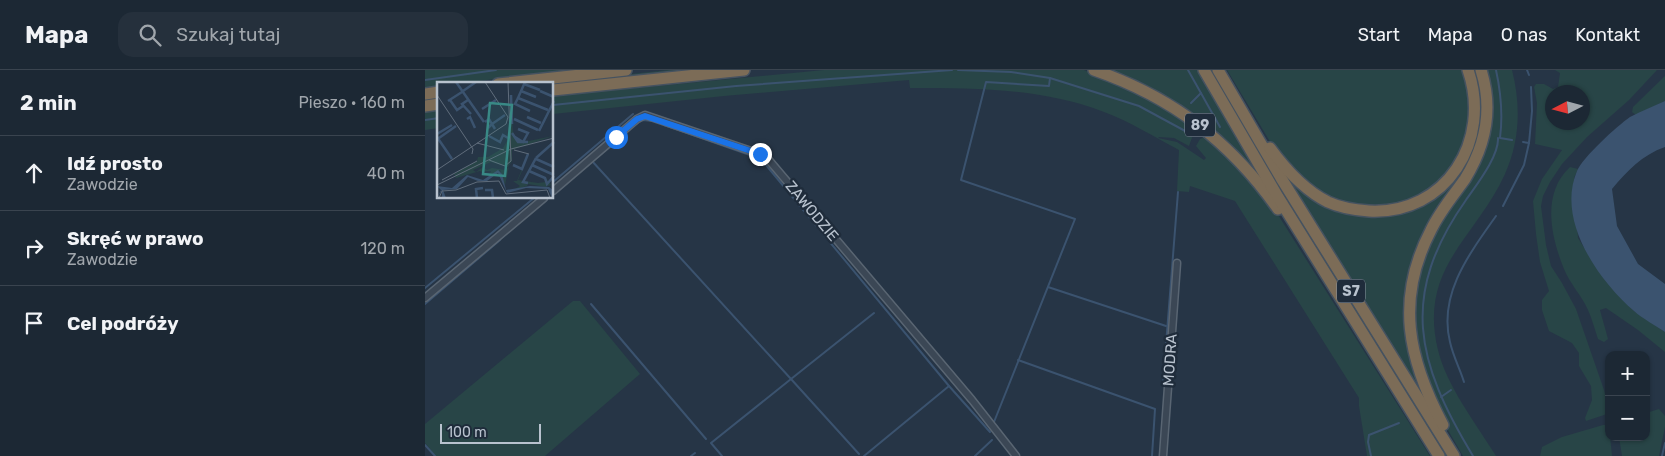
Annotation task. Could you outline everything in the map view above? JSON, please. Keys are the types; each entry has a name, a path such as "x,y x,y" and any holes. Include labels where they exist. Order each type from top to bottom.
{"highway":[{"path":"516,82 626,70"},
{"path":"554,90 744,70"},
{"name":"89","path":"1094,70 1136,87 1165,102 1217,139 1254,177 1297,238 1314,256"},
{"name":"S7","path":"1204,70 1314,256 1439,456"},
{"name":"S7","path":"1218,70 1249,125 1454,452"},
{"path":"1249,125 1265,141 1293,176 1315,194 1352,209 1375,211 1401,208 1417,202 1437,190 1446,182 1467,151 1474,126 1475,104 1472,83 1467,70"},
{"path":"1454,452 1418,371 1411,342 1410,304 1415,274 1425,243 1441,212 1472,166 1482,142 1485,131 1487,92 1481,70"}],"street":[{"name":"ZAWODZIE","path":"554,189 641,116 671,123 760,154 768,159 1016,456"},
{"path":"425,298 543,199"},
{"name":"MODRA","path":"1163,456 1177,264"}],"green space":[{"path":"425,70 570,70 471,82 437,82 437,86 425,88"},
{"path":"668,70 703,70 554,86 554,82"},
{"path":"824,70 1084,70 1148,96 1194,128 1189,146 1174,138 1158,138 1177,142 1204,160 1206,158 1196,146 1200,139 1207,136 1224,150 1275,210 1430,456 1367,456 1359,398 1235,201 1190,186 1189,192 1177,191 1179,150 1133,125 1104,112 1057,98 1009,91 910,88 909,80 724,96 554,114 554,96"},
{"path":"1104,70 1197,70 1258,174 1239,155"},
{"path":"1209,70 1213,70 1449,456 1444,456 1314,247"},
{"path":"1227,70 1463,70 1471,111 1462,150 1449,170 1433,186 1417,197 1384,207 1345,204 1312,189 1275,150"},
{"path":"1472,70 1475,70 1479,80 1483,107 1479,137 1468,165 1421,243 1408,345 1417,382 1415,383 1293,186 1294,184 1304,193 1327,206 1352,214 1378,216 1397,214 1411,209 1463,160 1472,148 1478,128 1479,109"},
{"path":"1485,70 1512,70 1518,110 1514,149 1505,174 1493,197 1453,255 1443,275 1436,297 1434,322 1438,350 1448,377 1496,456 1463,456 1445,425 1430,393 1414,329 1419,274 1430,243 1441,221 1477,166"},
{"path":"1555,70 1657,70 1629,100 1587,137 1562,164 1543,196 1541,206 1551,266 1576,309 1605,394 1605,415 1586,421 1585,418 1592,400 1591,386 1579,366 1579,353 1572,343 1549,331 1542,310 1542,300 1549,291 1540,262 1533,201 1542,179 1562,150 1535,144 1537,103 1534,87 1536,84 1546,85 1545,130 1590,130 1590,85 1558,85 1560,73"},
{"path":"1665,76 1665,101 1636,115 1632,112 1633,107"},
{"path":"437,110 437,128 425,130 425,112"},
{"path":"1570,167 1578,169 1574,178 1578,238 1604,279 1634,311 1665,332 1665,352 1606,308 1600,310 1608,339 1604,342 1598,339 1591,317 1569,280 1555,243 1551,216 1552,203 1555,190 1561,178"},
{"path":"573,301 580,301 640,374 545,456 436,456 425,443 425,424"},
{"path":"1659,409 1665,416 1665,427 1659,456 1622,456 1620,441 1650,441 1650,412"},
{"path":"1605,425 1605,441 1611,441 1612,456 1540,456 1542,447 1562,437"}],"water":[{"path":"1665,101 1665,147 1649,154 1635,164 1612,189 1617,226 1638,264 1665,284 1665,332 1634,311 1620,298 1595,266 1584,248 1576,229 1572,209 1572,190 1580,165 1601,142 1630,117"}],"waterway":[{"path":"425,80 496,70"},
{"path":"554,105 736,86 952,70"},
{"path":"958,70 1011,72 1050,78 1139,106 1187,132"},
{"path":"1188,70 1220,127"},
{"path":"1496,70 1501,104 1500,138 1512,140"},
{"path":"1527,70 1529,75"},
{"path":"994,422 1075,219 961,180 986,82 1049,86 1050,78"},
{"path":"1523,142 1529,143 1532,111 1531,87"},
{"path":"1191,103 1201,93"},
{"path":"554,181 633,114"},
{"path":"425,120 437,118"},
{"path":"636,124 643,120 652,121"},
{"path":"664,125 747,154 766,165 949,386"},
{"path":"1473,456 1438,390 1428,359 1423,328 1424,298 1431,267 1445,234 1491,161 1498,138"},
{"path":"1503,206 1524,165 1529,143"},
{"path":"592,161 791,379 874,313"},
{"path":"1163,383 1178,192"},
{"path":"425,288 533,199"},
{"path":"1464,382 1450,342 1447,324 1448,307 1452,291 1467,259 1496,216"},
{"path":"425,304 500,240"},
{"path":"1048,287 1166,326"},
{"path":"591,304 706,439"},
{"path":"1018,360 1155,409 1152,456"},
{"path":"722,456 711,443 791,379 859,454"},
{"path":"864,456 949,386 990,432"},
{"path":"1441,397 1451,390"},
{"path":"1371,456 1368,442 1369,435 1399,423"},
{"path":"975,456 992,440"},
{"path":"1662,456 1665,443"},
{"path":"425,445 435,456"},
{"path":"691,456 695,453"}],"route":[{"path":"616,137 641,116 645,116 760,154"}]}
